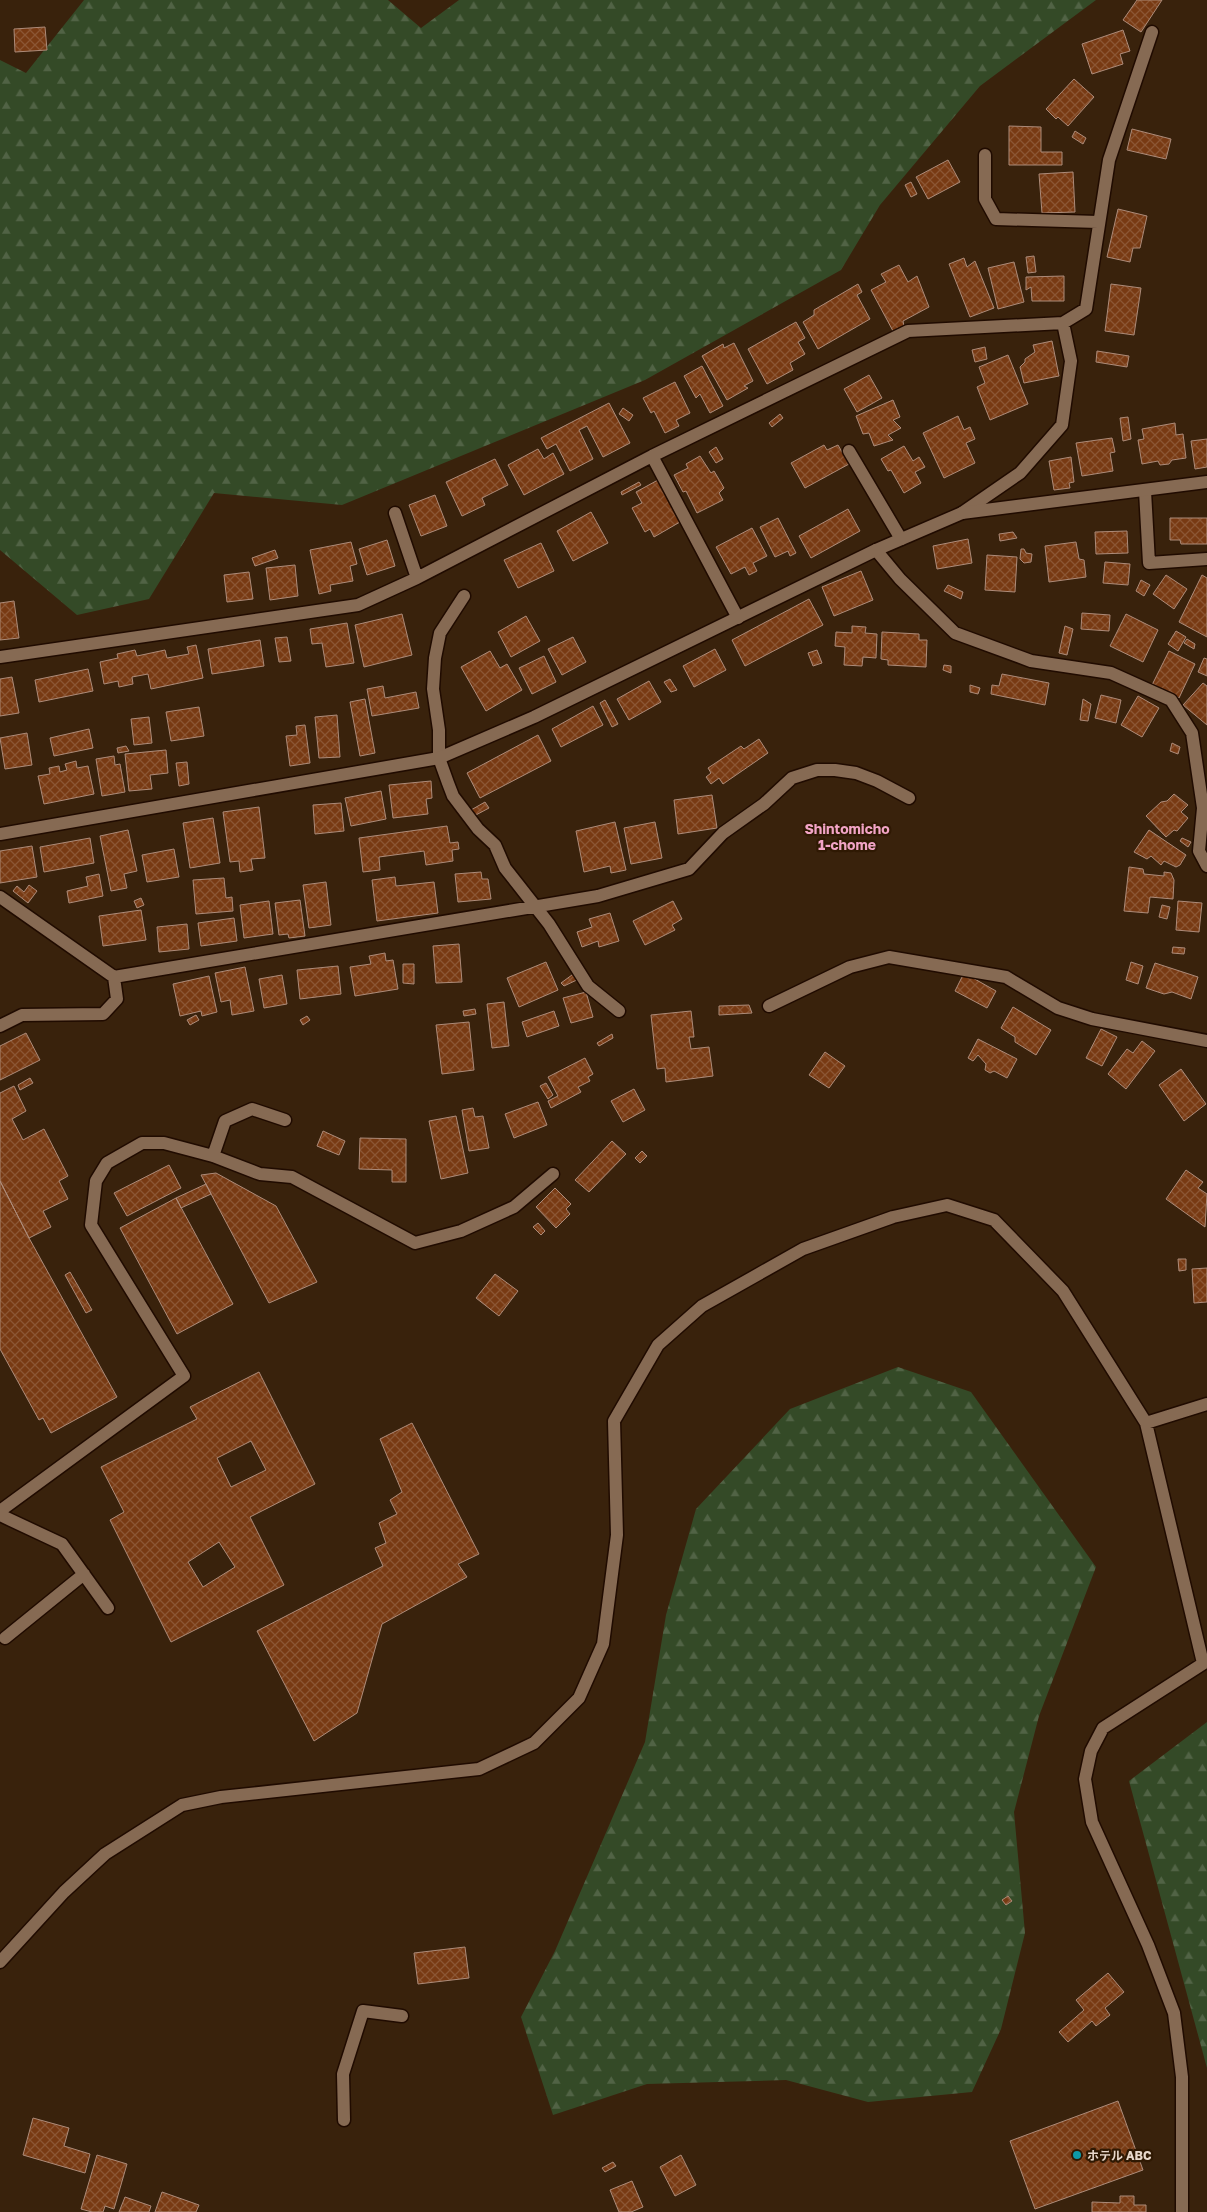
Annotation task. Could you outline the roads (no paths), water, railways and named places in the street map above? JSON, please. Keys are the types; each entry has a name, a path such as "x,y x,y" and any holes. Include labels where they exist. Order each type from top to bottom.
{"street":[{"path":"0,657 358,605 418,578 652,456 908,331 1063,323 1086,310 1109,160 1152,32"},
{"path":"985,155 985,199 996,219 1098,222"},
{"path":"0,834 439,758 534,717 876,550 962,513 1020,473 1062,425 1071,361 1063,323"},
{"path":"849,451 901,539"},
{"path":"652,456 738,618"},
{"path":"962,513 1207,482"},
{"path":"1145,491 1149,563 1207,559"},
{"path":"395,513 418,578"},
{"path":"876,550 900,579 955,633 1031,661 1111,673 1171,700 1192,733 1203,808 1199,851 1207,866"},
{"path":"464,596 440,633 435,658 433,689 439,730 439,758 453,796 478,829 495,845 505,868 549,924 588,986 619,1011"},
{"path":"114,977 598,896 689,869 723,832 764,804 792,778 817,770 856,773 910,798"},
{"path":"0,897 101,966 114,977 117,999 103,1014 22,1014 0,1026"},
{"path":"769,1006 850,967 889,957 1006,977 1058,1008 1092,1019 1207,1041"},
{"path":"213,1156 225,1121 252,1109 285,1120"},
{"path":"0,1511 184,1376 91,1225 96,1180 107,1163 142,1143 164,1143 213,1156 260,1174 292,1177 415,1243 461,1231 514,1207 553,1174"},
{"path":"0,1962 64,1892 105,1854 182,1805 221,1797 478,1768 534,1743 579,1698 603,1644 617,1536 614,1422 658,1345 702,1306 803,1249 893,1217 947,1205 994,1220 1063,1291 1146,1423 1205,1662 1103,1728 1091,1751 1085,1779 1092,1822 1148,1944 1174,2013 1182,2077 1182,2212"},
{"path":"1146,1423 1207,1404"},
{"path":"0,1515 62,1544 108,1608"},
{"path":"5,1638 84,1574"},
{"path":"344,2120 343,2074 363,2010 402,2016"}],"place":[{"name":"ホテル ABC","path":"1077,2155"}],"district":[{"name":"Shintomicho 1-chome","path":"847,836"}]}
